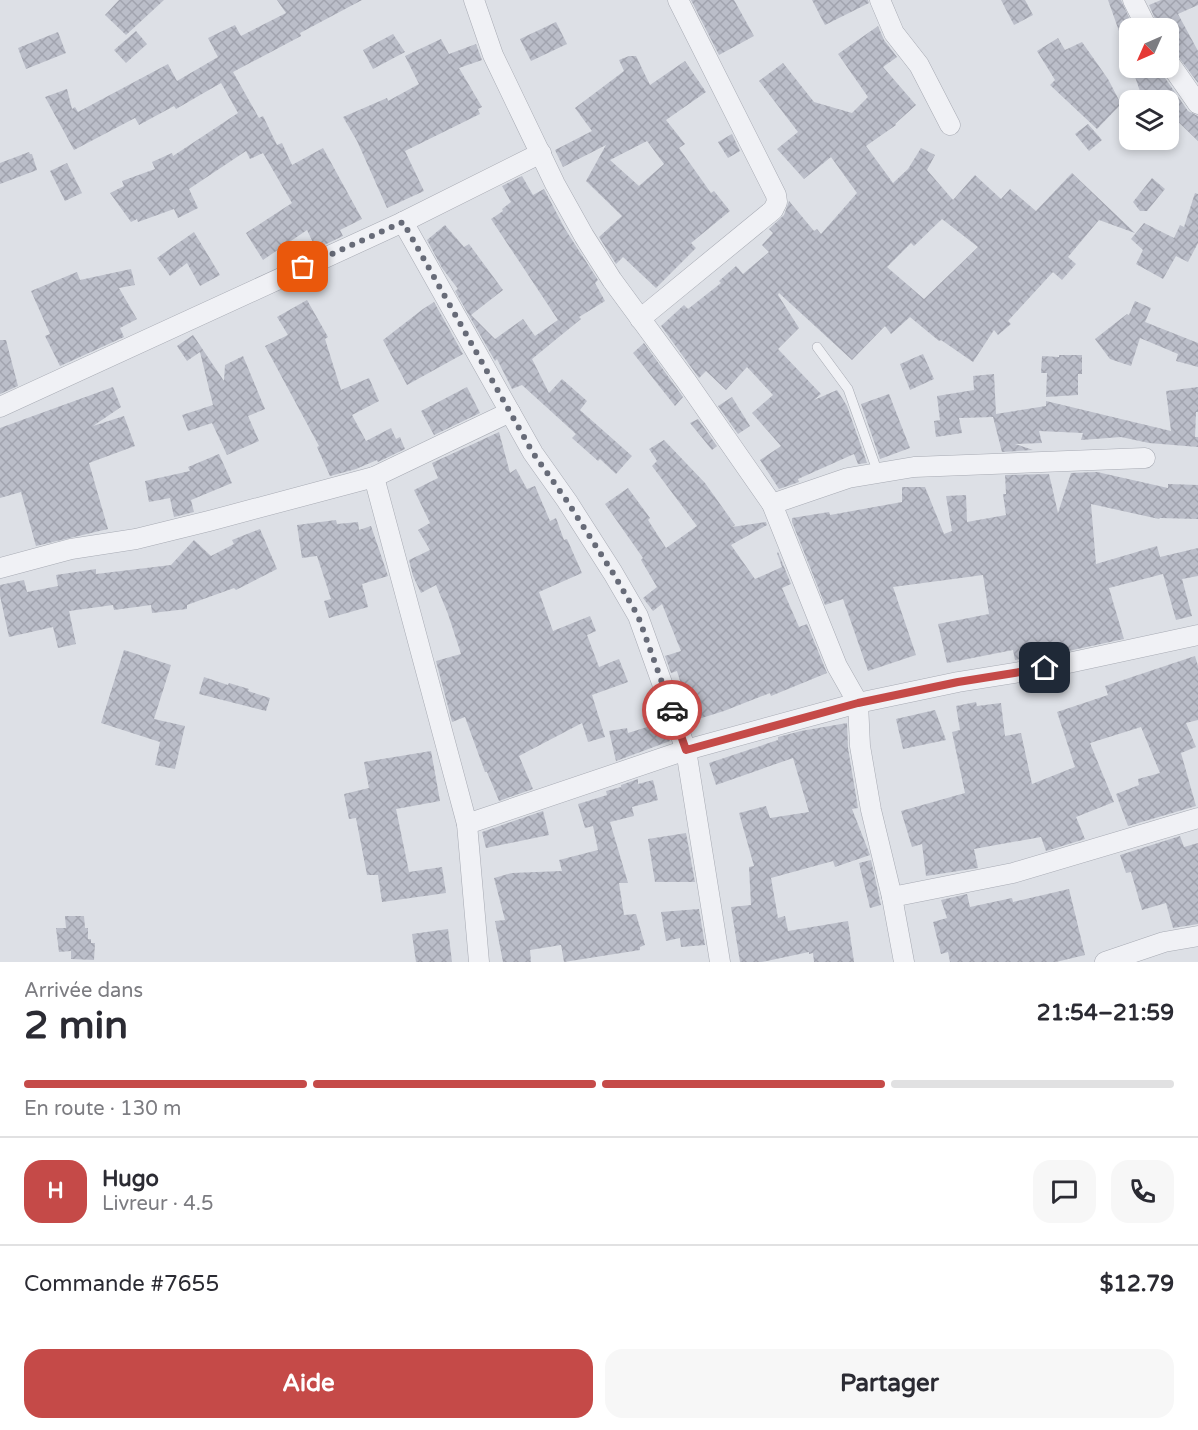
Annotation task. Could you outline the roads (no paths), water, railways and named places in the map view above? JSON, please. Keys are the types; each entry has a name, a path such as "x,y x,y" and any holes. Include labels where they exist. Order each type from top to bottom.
{"street":[{"path":"474,0 493,55 555,184 584,236 612,280 772,504 837,666 858,703 860,746 904,962"},
{"path":"640,319 773,210 777,202 776,195 678,0"},
{"path":"880,0 894,33 919,65 950,124"},
{"path":"1133,0 1142,18"},
{"path":"1179,77 1198,104"},
{"path":"0,407 403,222 541,153"},
{"path":"403,222 533,453 567,501 638,616 686,750 720,962"},
{"path":"0,568 71,549 136,539 209,522 374,477 510,412"},
{"path":"772,504 848,478 914,467 1145,458"},
{"path":"374,477 467,824 479,962"},
{"path":"467,824 686,750 858,703 958,682 1045,668 1198,635"},
{"path":"892,897 1013,873 1198,818"},
{"path":"1106,962 1164,942 1198,936"}],"lane":[{"path":"817,346 848,389 878,473"}]}
